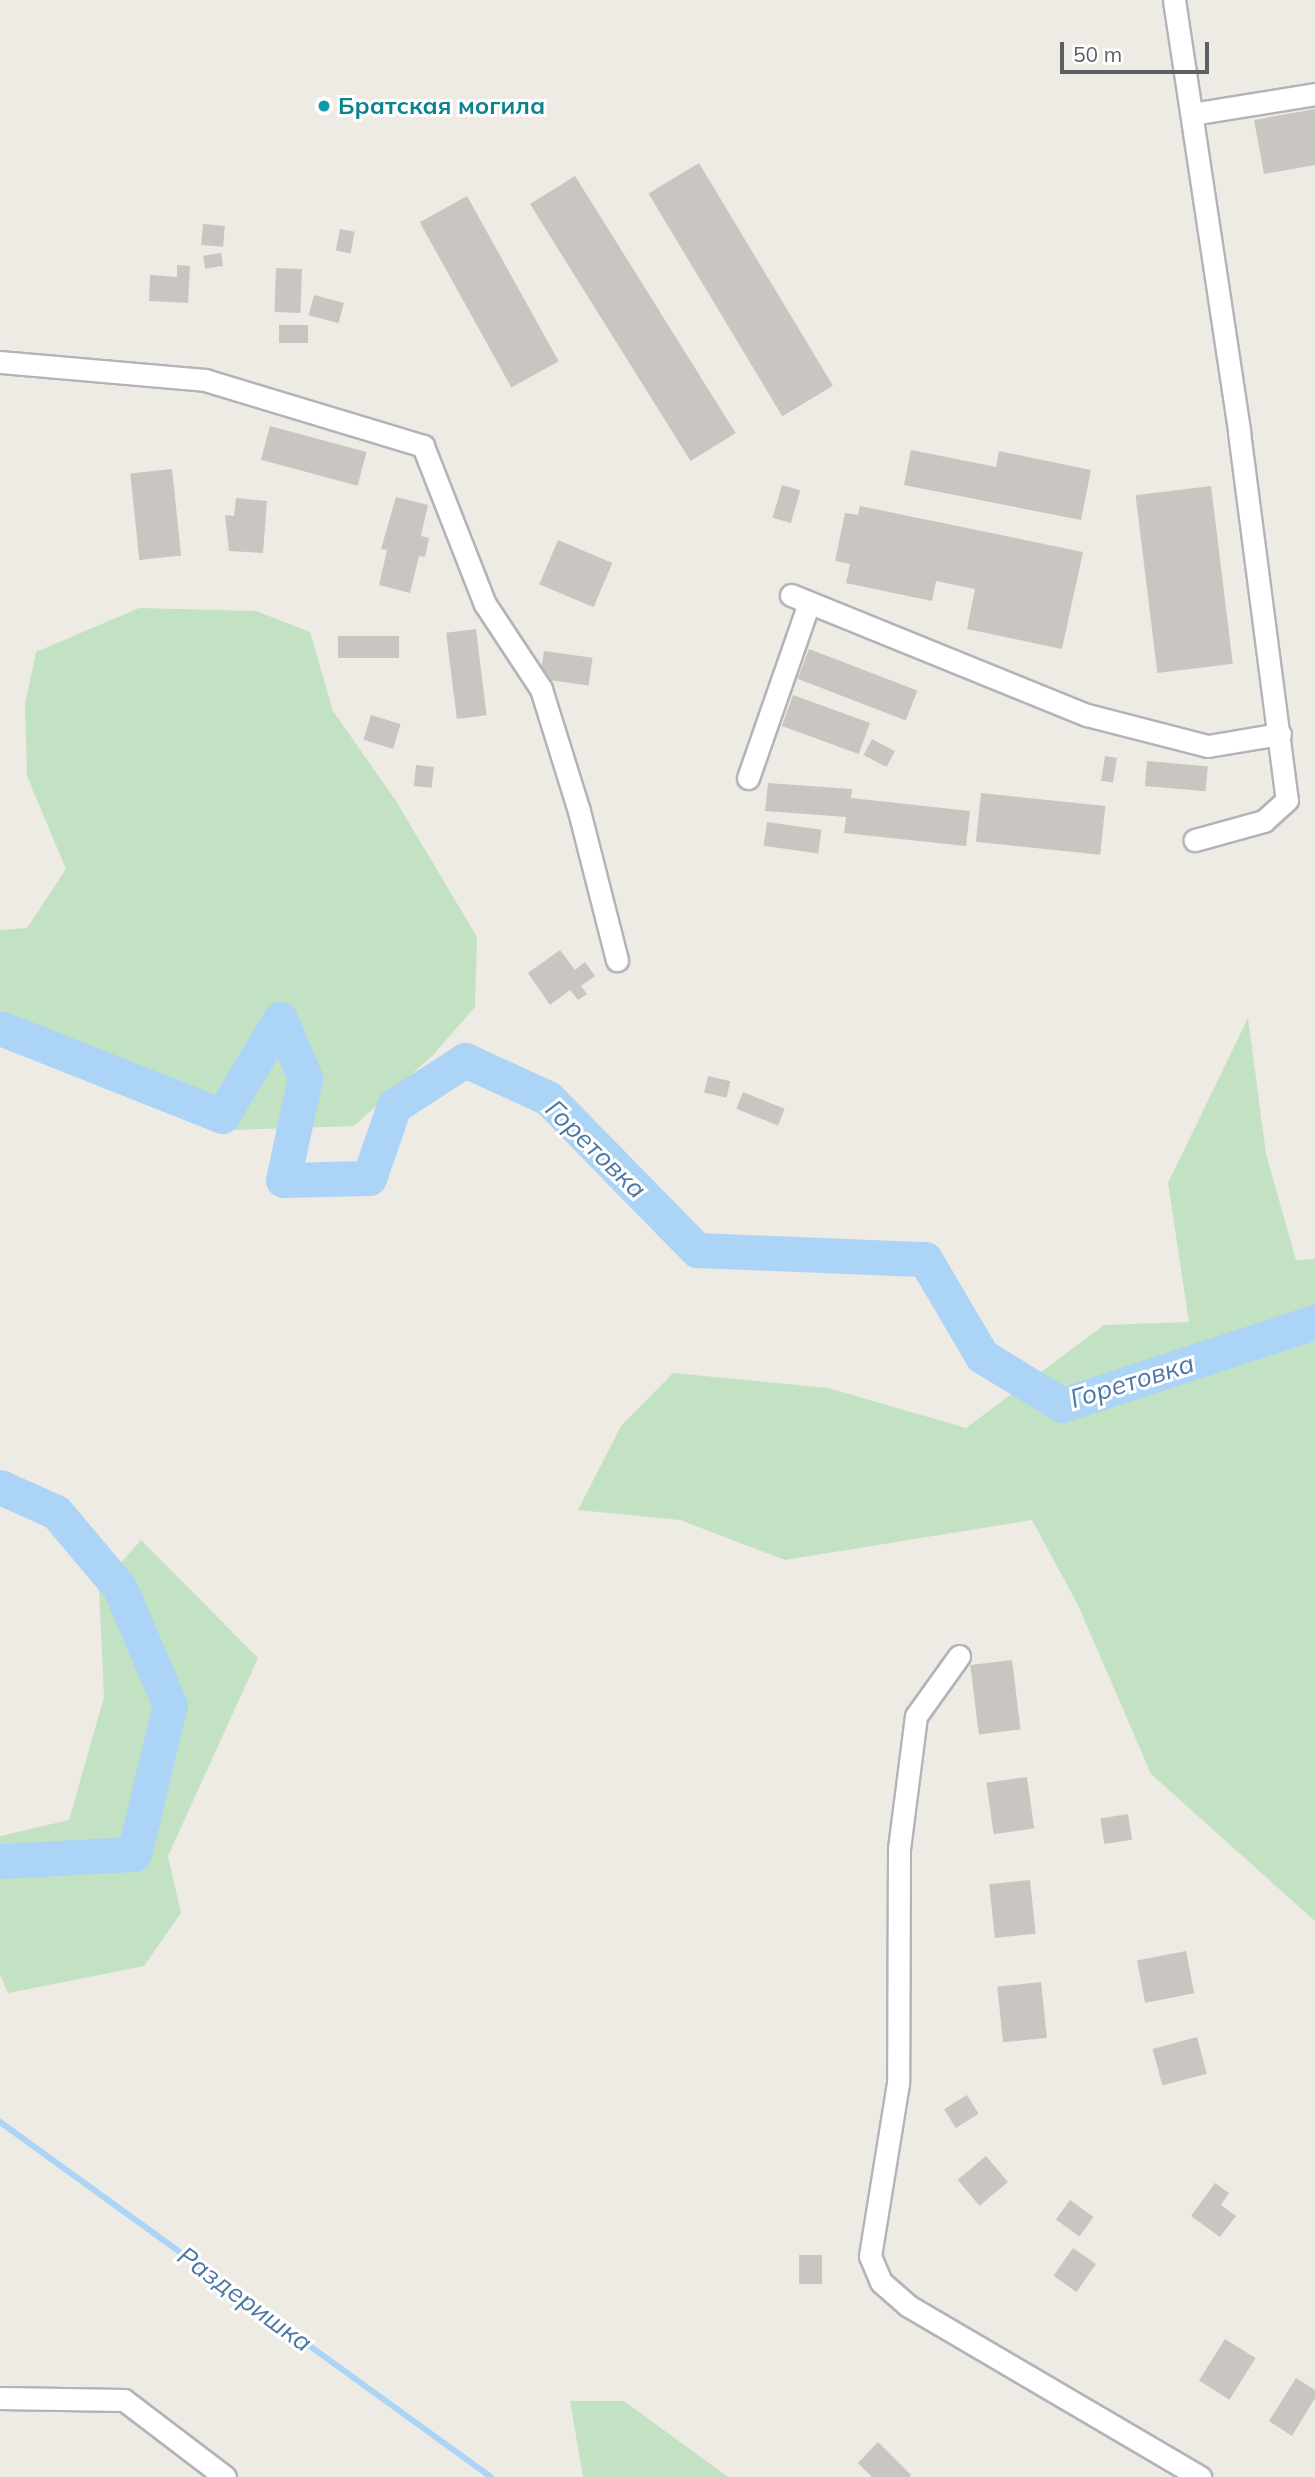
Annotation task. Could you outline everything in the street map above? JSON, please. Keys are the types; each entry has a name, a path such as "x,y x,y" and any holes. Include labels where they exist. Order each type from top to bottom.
{"street":[{"path":"1174,0 1280,734 1287,800 1264,821 1195,840"},
{"path":"1192,114 1315,94"},
{"path":"0,362 205,380 423,446 485,604 541,689 579,811 617,960"},
{"path":"748,778 800,599 1087,715 1208,746 1280,734"},
{"path":"959,1656 916,1716 899,1849 898,2083 870,2256 881,2281 907,2305 1200,2477"},
{"path":"0,2398 124,2400 225,2477"}],"green space":[{"path":"139,608 256,611 310,632 333,711 396,801 477,937 475,1007 433,1055 354,1126 231,1130 0,1010 0,930 27,928 66,869 27,776 25,704 36,652"},
{"path":"1248,1018 1266,1154 1296,1260 1315,1259 1315,1921 1151,1774 1078,1605 1032,1520 785,1560 680,1520 578,1510 621,1426 673,1373 828,1388 966,1428 1104,1325 1189,1322 1168,1183"},
{"path":"141,1540 258,1658 168,1856 181,1913 144,1966 8,1993 0,1975 0,1836 69,1820 104,1697 99,1588"},
{"path":"570,2401 624,2401 728,2477 583,2477"}],"building":[{"path":"1315,109 1315,165 1264,174 1254,120"},
{"path":"699,163 833,386 782,416 648,193"},
{"path":"575,176 736,433 691,461 530,204"},
{"path":"467,196 559,361 511,387 420,222"},
{"path":"203,224 225,226 223,247 201,245"},
{"path":"340,229 355,232 351,253 336,251"},
{"path":"221,253 223,266 205,269 203,256"},
{"path":"177,265 190,266 188,303 149,301 150,275 177,277"},
{"path":"276,268 302,269 300,313 274,312"},
{"path":"314,295 344,303 339,323 309,315"},
{"path":"279,325 308,325 308,343 279,343"},
{"path":"270,426 367,452 358,486 261,460"},
{"path":"911,450 996,467 999,451 1091,470 1081,520 904,485"},
{"path":"172,469 181,556 139,560 130,473"},
{"path":"782,485 800,490 791,523 773,518"},
{"path":"1211,486 1233,664 1157,673 1136,495"},
{"path":"396,497 428,505 421,536 429,538 425,557 419,556 410,593 379,585 387,550 381,549"},
{"path":"236,498 267,501 263,553 229,551 225,515 234,516"},
{"path":"860,506 1083,552 1062,649 967,629 975,589 936,581 932,601 846,583 850,564 835,561 845,513 858,515"},
{"path":"558,540 612,563 594,607 539,584"},
{"path":"476,629 487,715 457,719 446,633"},
{"path":"338,636 399,636 399,658 338,658"},
{"path":"809,649 917,691 906,720 798,679"},
{"path":"544,651 593,658 589,686 540,679"},
{"path":"793,695 870,723 859,754 782,726"},
{"path":"371,715 401,724 393,749 363,740"},
{"path":"872,739 895,751 887,767 864,755"},
{"path":"1105,756 1117,758 1113,783 1101,781"},
{"path":"1147,761 1208,766 1206,791 1145,786"},
{"path":"416,765 434,767 432,788 414,786"},
{"path":"768,783 852,789 851,798 970,811 966,846 844,833 846,817 765,811"},
{"path":"981,793 1105,806 1100,855 976,842"},
{"path":"767,822 821,830 818,853 764,846"},
{"path":"560,950 575,970 585,962 595,976 581,986 587,994 578,1000 570,990 550,1005 528,973"},
{"path":"708,1076 730,1081 727,1098 704,1093"},
{"path":"743,1092 785,1109 778,1126 736,1109"},
{"path":"1012,1660 1021,1729 979,1735 970,1665"},
{"path":"1027,1777 1034,1828 994,1834 986,1783"},
{"path":"1128,1814 1132,1840 1104,1844 1100,1818"},
{"path":"1030,1880 1036,1934 995,1938 989,1884"},
{"path":"1186,1951 1194,1993 1145,2003 1137,1961"},
{"path":"1041,1982 1047,2038 1003,2042 997,1987"},
{"path":"1197,2037 1207,2074 1162,2086 1153,2049"},
{"path":"967,2095 979,2114 956,2128 944,2109"},
{"path":"986,2156 1008,2182 980,2206 958,2180"},
{"path":"1215,2183 1229,2193 1221,2205 1236,2216 1220,2237 1191,2216"},
{"path":"1070,2200 1093,2217 1079,2236 1056,2219"},
{"path":"1073,2248 1096,2264 1076,2292 1053,2276"},
{"path":"799,2255 822,2255 822,2284 799,2284"},
{"path":"1225,2339 1256,2358 1230,2400 1199,2381"},
{"path":"1296,2378 1315,2390 1315,2398 1292,2436 1269,2421"},
{"path":"878,2442 911,2475 909,2477 872,2477 858,2463"}],"waterway":[{"name":"Горетовка","path":"0,1028 222,1116 280,1019 305,1078 283,1180 369,1178 394,1106 465,1060 548,1098 697,1250 925,1259 982,1356 1062,1405 1315,1322"},
{"name":"Горетовка","path":"0,1487 56,1512 120,1588 170,1705 134,1854 0,1861"},
{"name":"Раздеришка","path":"0,2122 491,2477"}],"place":[{"name":"Братская могила","path":"324,106"}]}
